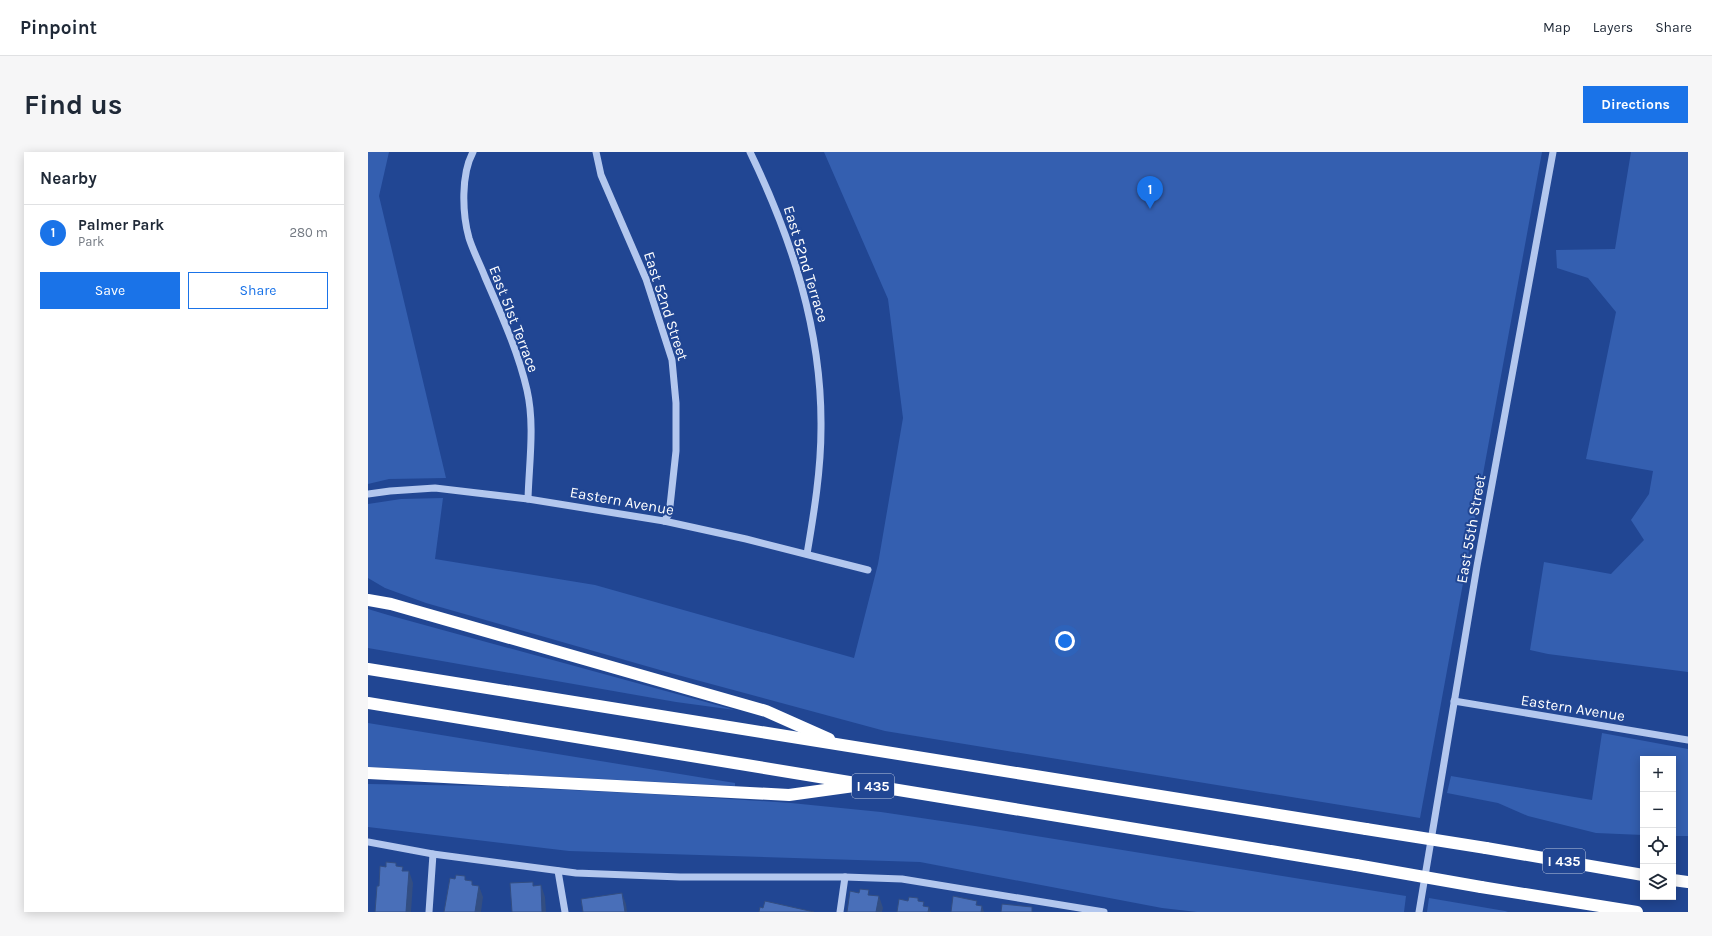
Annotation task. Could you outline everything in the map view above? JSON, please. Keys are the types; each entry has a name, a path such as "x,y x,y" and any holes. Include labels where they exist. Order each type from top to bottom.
{"highway":[{"path":"368,591 392,604"},
{"path":"368,600 392,604 766,711 842,746"},
{"name":"I 435","path":"368,669 1640,874"},
{"name":"I 435","path":"368,703 1637,912"},
{"path":"368,773 789,795 866,784"},
{"path":"1676,880 1688,882"}],"street":[{"name":"East 51st Terrace","path":"473,152 469,159 465,180 464,206 469,238 514,344 527,390 531,419 528,499"},
{"name":"East 52nd Street","path":"596,152 601,174 646,279 672,360 676,403 676,451 669,514 664,521"},
{"name":"East 52nd Terrace","path":"750,152 766,183 786,236 803,289 813,330 820,384 821,429 816,496 807,554"},
{"name":"East 55th Street","path":"1419,912 1480,551 1553,152"},
{"name":"Eastern Avenue","path":"368,494 435,488 528,499 664,521 746,538 868,570"},
{"name":"Eastern Avenue","path":"1454,701 1688,740"},
{"path":"368,842 434,854 558,871 680,877 845,877 902,879 1105,912"},
{"path":"429,912 434,854"},
{"path":"558,871 565,912"},
{"path":"840,912 845,877"}],"shaded area":[{"path":"368,152 389,152 379,196 446,478 389,479 368,484"},
{"path":"824,152 1542,152 1420,818 885,731 674,674 426,603 385,588 368,578 368,504 401,499 443,498 435,559 595,585 854,658 878,564 903,418 888,299"},
{"path":"1631,152 1688,152 1688,672 1548,654 1530,650 1544,562 1611,574 1644,540 1631,520 1649,494 1653,471 1586,459 1616,312 1588,278 1557,268 1556,250 1615,249"},
{"path":"368,609 735,710 676,702 368,648"},
{"path":"368,723 735,783 735,786 368,767"},
{"path":"1602,733 1688,749 1688,836 1676,836 1676,756 1640,756 1640,835 1596,833 1528,816 1498,803 1447,793 1451,776 1592,800"},
{"path":"368,784 487,786 652,794 791,803 881,812 1406,896 1404,912 1197,912 1162,908 920,862 569,851 368,827"},
{"path":"1429,898 1505,911 1508,912 1427,912"}],"building":[{"path":"386,862 396,863 396,866 403,867 402,871 409,871 406,912 375,912 380,866 386,867"},
{"path":"456,875 465,876 465,880 472,881 472,885 479,886 475,912 444,912 450,878 455,879"},
{"path":"533,882 533,886 541,885 542,912 512,912 510,883"},
{"path":"860,889 869,890 868,895 879,896 876,912 847,912 850,891 859,893"},
{"path":"622,893 625,912 583,912 581,899"},
{"path":"953,896 977,901 976,905 982,906 981,912 951,912"},
{"path":"909,897 918,898 918,901 924,902 923,906 929,907 928,912 897,912 899,899 908,901"},
{"path":"765,901 814,912 759,912 760,907 763,908"},
{"path":"1002,904 1032,907 1032,912 1001,912"}],"place":[{"name":"Palmer Park","path":"1150,209"}]}
